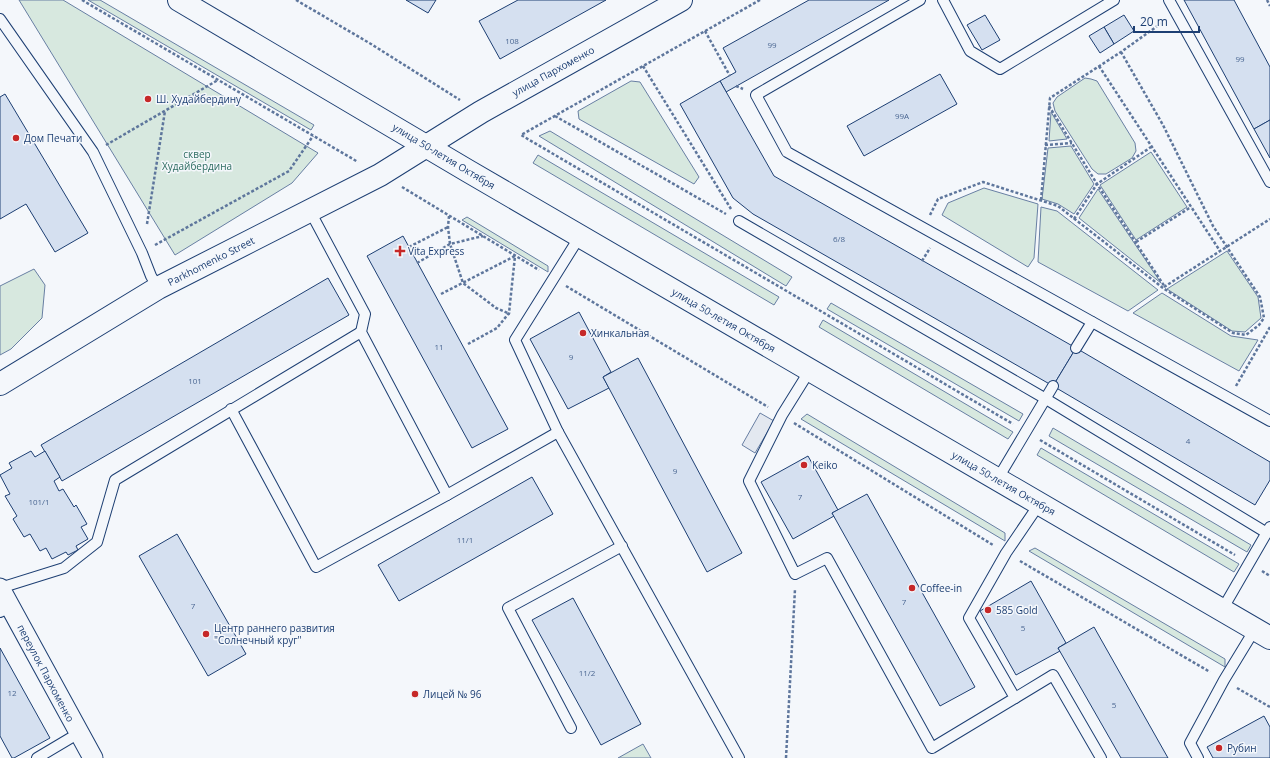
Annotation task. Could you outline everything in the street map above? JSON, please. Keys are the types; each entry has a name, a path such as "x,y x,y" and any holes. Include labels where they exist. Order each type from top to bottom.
{"main road":[{"name":"улица 50-летия Октября","path":"179,0 997,480 1040,503 1263,633"},
{"name":"улица Пархоменко","path":"426,146 481,112 681,0"},
{"name":"Parkhomenko Street","path":"0,384 158,288 380,175 426,146"}],"street":[{"name":"переулок Пархоменко","path":"0,588 5,609 93,758"}],"lane":[{"path":"920,0 756,94 787,152 1270,421"},
{"path":"943,0 970,51 1000,70 1114,0"},
{"path":"1169,0 1270,182"},
{"path":"0,19 93,152 158,288"},
{"path":"310,211 365,314 361,332 447,495"},
{"path":"739,221 1268,530 1222,610"},
{"path":"580,236 514,340 558,432 739,758"},
{"path":"1076,348 1092,322"},
{"path":"0,588 64,568 97,542 115,480 361,332"},
{"path":"810,370 782,415 749,481 796,574 827,558 932,748 1053,675 1101,758"},
{"path":"997,480 1053,386"},
{"path":"231,409 316,567 558,432"},
{"path":"1015,698 969,618 1006,553 1040,503"},
{"path":"571,728 508,608 622,546"},
{"path":"1198,758 1190,743 1224,680 1263,633"},
{"path":"37,758 79,733"}],"path":[{"path":"82,0 313,136 289,171 142,253"},
{"path":"296,0 371,44 466,104"},
{"path":"760,0 521,135 1270,576"},
{"path":"1267,0 1270,6"},
{"path":"1041,200 1050,98 1121,52 1176,12"},
{"path":"705,31 730,76"},
{"path":"923,228 938,199 982,182 1058,206 1164,287 1233,333 1246,335 1259,326 1264,318 1260,297 1213,226 1163,125 1121,52"},
{"path":"643,66 739,221"},
{"path":"1099,66 1220,251"},
{"path":"93,152 218,80"},
{"path":"1049,105 1097,184 1164,287"},
{"path":"142,253 165,110"},
{"path":"555,116 739,221"},
{"path":"1045,145 1072,143"},
{"path":"1074,219 1097,184 1152,147"},
{"path":"1136,242 1191,207"},
{"path":"449,216 448,227 450,244 463,283 496,308 527,321"},
{"path":"1164,287 1270,219"},
{"path":"409,247 448,227"},
{"path":"417,263 450,244 483,236"},
{"path":"441,294 515,256 509,313 496,328 468,344"},
{"path":"1229,398 1270,327"},
{"path":"786,758 796,574"},
{"path":"1224,680 1270,707"}],"green space":[{"name":"сквер Худайбердина","path":"19,0 63,0 318,153 292,183 175,255"},
{"path":"88,0 100,0 314,125 311,130"},
{"path":"1085,78 1097,81 1135,143 1136,151 1132,158 1106,174 1098,174 1092,169 1055,111 1053,103 1057,97"},
{"path":"631,81 640,82 699,177 694,184 579,119 578,111"},
{"path":"1051,112 1067,139 1049,141"},
{"path":"550,131 792,277 786,286 539,136"},
{"path":"1071,146 1094,184 1074,214 1058,204 1042,199 1048,148"},
{"path":"1151,152 1187,207 1136,240 1100,185"},
{"path":"538,155 779,297 774,305 533,163"},
{"path":"984,188 1038,204 1034,258 1028,267 942,215 948,203"},
{"path":"1098,189 1161,283 1079,218"},
{"path":"1041,207 1057,211 1158,290 1128,311 1038,262"},
{"path":"467,217 548,266 548,272 462,220"},
{"path":"1227,251 1258,297 1261,318 1245,332 1232,331 1167,289"},
{"path":"34,269 45,285 42,318 11,349 0,355 0,286"},
{"path":"1162,293 1231,336 1258,340 1239,371 1133,313"},
{"path":"831,303 1023,414 1019,421 827,309"},
{"path":"823,320 1013,432 1008,439 819,327"},
{"path":"807,414 1005,533 1005,541 801,419"},
{"path":"1053,428 1251,545 1247,552 1049,436"},
{"path":"1041,448 1239,564 1234,572 1037,455"},
{"path":"1035,548 1225,659 1225,667 1029,551"},
{"path":"643,744 651,758 618,758"}],"shaded area":[{"path":"760,413 774,421 755,453 742,445"}],"building":[{"path":"406,0 436,0 428,13"},
{"path":"518,0 606,0 500,59 479,21"},
{"path":"809,0 889,0 726,92 720,81 736,72 723,48"},
{"path":"1184,0 1234,0 1270,67 1270,120 1254,129"},
{"path":"985,15 1000,40 982,50 967,25"},
{"path":"1124,15 1134,31 1114,44 1104,27"},
{"path":"1104,27 1114,44 1100,53 1089,36"},
{"path":"940,74 957,104 864,156 847,126"},
{"path":"720,81 774,176 1076,348 1053,386 753,214 733,198 680,104"},
{"name":"Дом Печати","path":"5,94 88,233 55,252 26,204 0,219 0,97"},
{"path":"1270,120 1270,158 1254,129"},
{"path":"403,236 508,429 472,448 367,256"},
{"path":"328,278 349,315 62,481 41,445"},
{"path":"579,312 611,372 603,377 609,388 568,409 530,339"},
{"path":"1076,348 1270,462 1270,480 1255,505 1053,386"},
{"path":"638,358 742,553 707,572 603,377"},
{"path":"31,451 35,457 45,451 60,477 54,481 59,491 63,489 74,507 76,505 87,524 81,527 88,539 76,546 78,550 68,555 66,552 52,559 46,548 40,551 30,534 24,537 13,519 17,516 5,496 10,494 0,475 12,468 9,463"},
{"path":"808,456 838,510 832,513 834,516 793,539 761,482"},
{"path":"532,477 553,514 399,601 378,565"},
{"path":"867,494 975,687 940,706 832,513"},
{"path":"177,534 246,654 208,676 139,556"},
{"path":"1031,581 1066,643 1058,648 1060,651 1016,675 980,611"},
{"path":"573,598 641,724 601,745 532,620"},
{"path":"1094,627 1168,758 1121,758 1058,648"},
{"path":"0,648 50,738 14,758 12,758 0,736"},
{"path":"1264,716 1270,727 1270,758 1213,758 1207,747"}],"place":[{"name":"Ш. Худайбердину","path":"148,99"},
{"name":"Дом Печати","path":"16,138"},
{"name":"Vita Express","path":"400,251"},
{"name":"Хинкальная","path":"583,333"},
{"name":"Keiko","path":"804,465"},
{"name":"Coffee-in","path":"912,588"},
{"name":"585 Gold","path":"988,610"},
{"name":"Центр раннего развития \"Солнечный круг\"","path":"206,634"},
{"name":"Лицей № 96","path":"415,694"},
{"name":"Рубин","path":"1219,748"}]}
